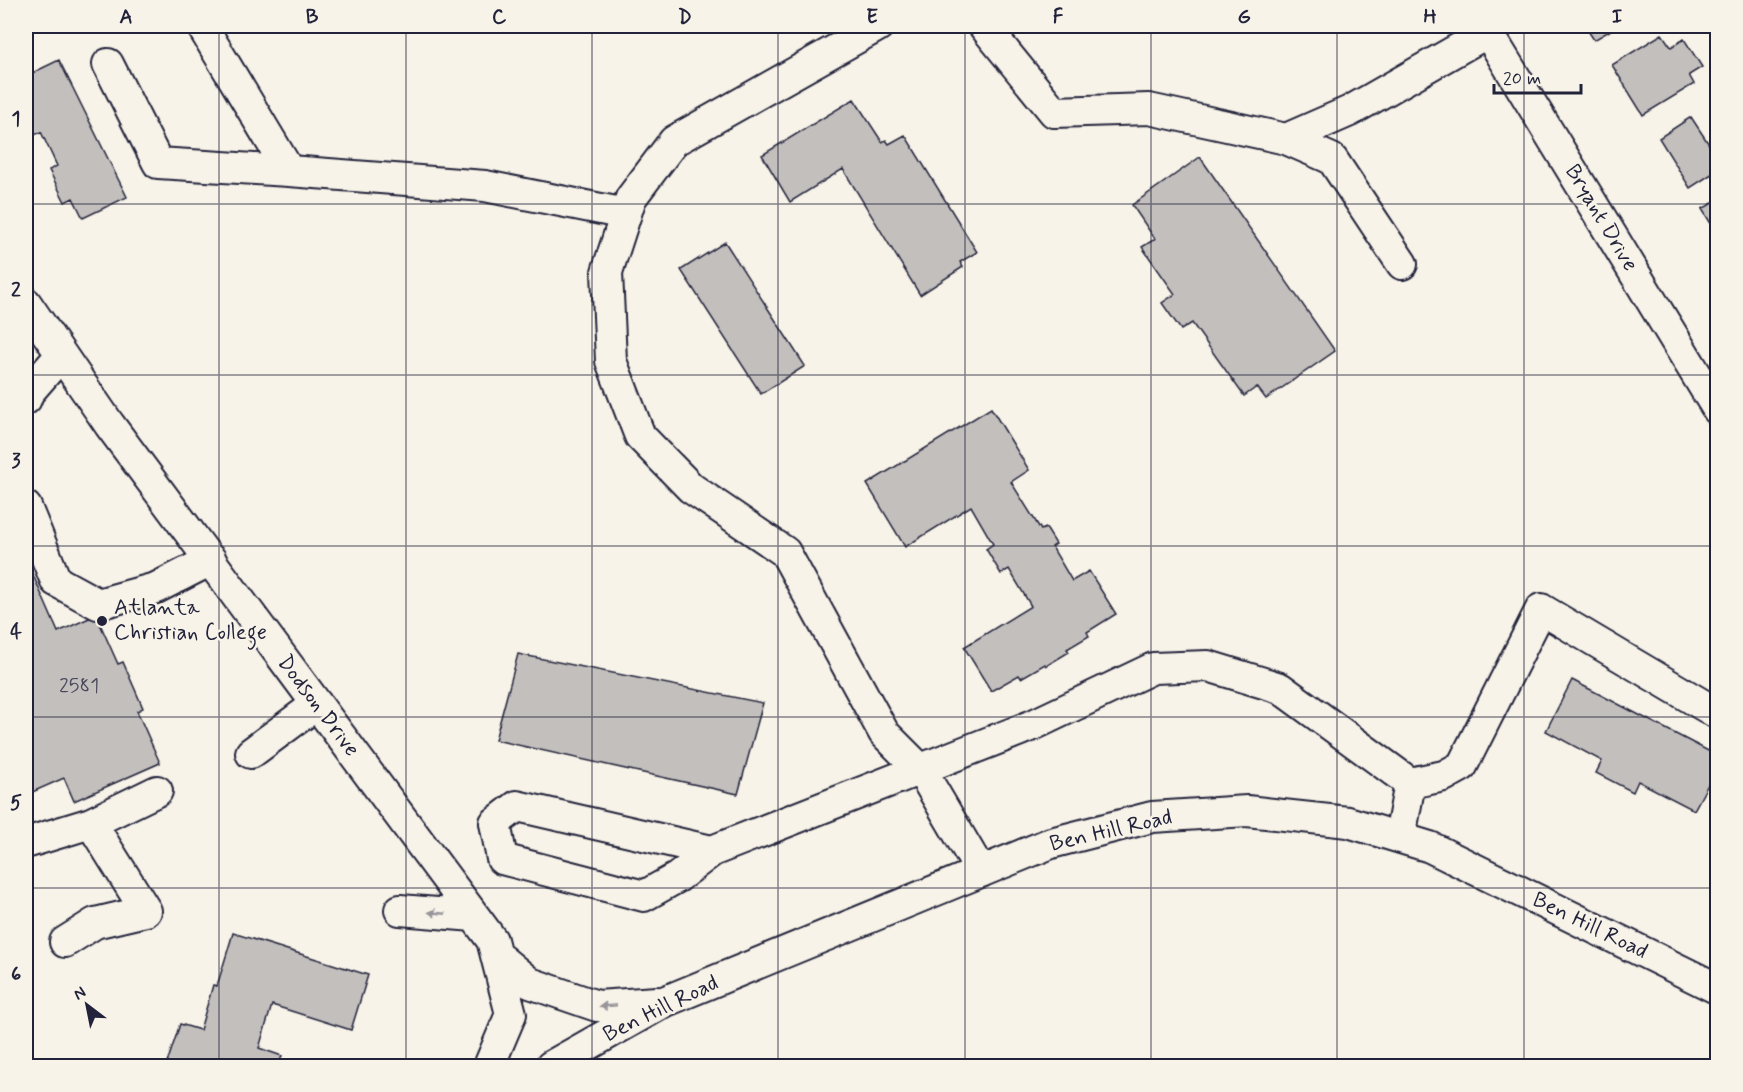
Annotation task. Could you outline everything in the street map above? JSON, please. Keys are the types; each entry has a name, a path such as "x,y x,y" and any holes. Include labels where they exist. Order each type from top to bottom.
{"street":[{"path":"202,26 290,171"},
{"path":"878,26 674,141 631,198 607,272 611,361 640,436 691,488 785,552 884,733 921,770 981,872"},
{"path":"984,26 1054,112 1149,109 1286,139 1332,159 1402,264"},
{"path":"1286,139 1350,111 1486,29"},
{"name":"Bryant Drive","path":"1486,29 1718,410"},
{"path":"108,64 158,163 485,186 626,214"},
{"name":"Dodson Drive","path":"26,305 109,424 492,940 512,1014 489,1066"},
{"path":"26,399 28,393 61,355"},
{"path":"26,507 56,581 98,604 156,588 211,561"},
{"path":"712,851 518,806 495,823 502,859 644,896 678,877 712,851 1033,725 1153,668 1208,666 1280,688 1410,783 1444,776 1462,766 1541,609 1718,714"},
{"path":"251,753 317,704"},
{"path":"1400,837 1410,783"},
{"path":"29,842 91,823 157,791"},
{"name":"Ben Hill Road","path":"551,1066 666,1001 1051,843 1152,817 1247,811 1348,822 1400,837 1430,847 1718,989"},
{"path":"65,942 94,923 146,911 91,823"},
{"path":"400,910 474,916"},
{"path":"496,955 530,983 597,1006 666,1001"}],"building":[{"path":"1585,26 1618,26 1594,40"},
{"path":"1662,34 1671,47 1684,39 1702,67 1689,75 1694,84 1643,115 1612,65"},
{"path":"59,60 127,197 83,218 73,198 65,202 49,170 57,166 41,132 30,137 26,127 26,76"},
{"path":"854,99 882,142 886,140 889,144 905,135 977,252 960,262 963,267 920,295 843,169 790,202 762,155"},
{"path":"1691,117 1718,158 1718,170 1690,188 1659,138"},
{"path":"1200,157 1335,351 1266,399 1257,387 1244,396 1192,323 1181,330 1162,303 1175,294 1142,247 1155,239 1132,205"},
{"path":"1718,200 1718,235 1702,209"},
{"path":"725,242 805,366 761,394 681,270"},
{"path":"991,408 1029,470 1011,482 1041,530 1046,528 1056,544 1052,547 1072,581 1089,571 1116,614 1087,632 1089,636 1067,649 1069,652 1046,666 1045,664 1021,678 1019,675 991,691 964,647 1031,606 1009,569 1001,574 986,549 993,544 971,506 905,547 867,484"},
{"path":"26,559 58,632 96,615 118,664 123,662 143,708 137,711 160,763 74,801 64,778 28,794 26,788"},
{"path":"518,654 763,703 738,794 495,740"},
{"path":"1572,680 1718,756 1718,766 1694,810 1638,781 1633,792 1596,773 1602,761 1546,731"},
{"path":"233,933 368,975 351,1030 272,1005 259,1048 282,1056 278,1066 166,1066 180,1024 200,1030 213,985 217,986"}],"place":[{"name":"Atlanta Christian College","path":"102,621"}]}
